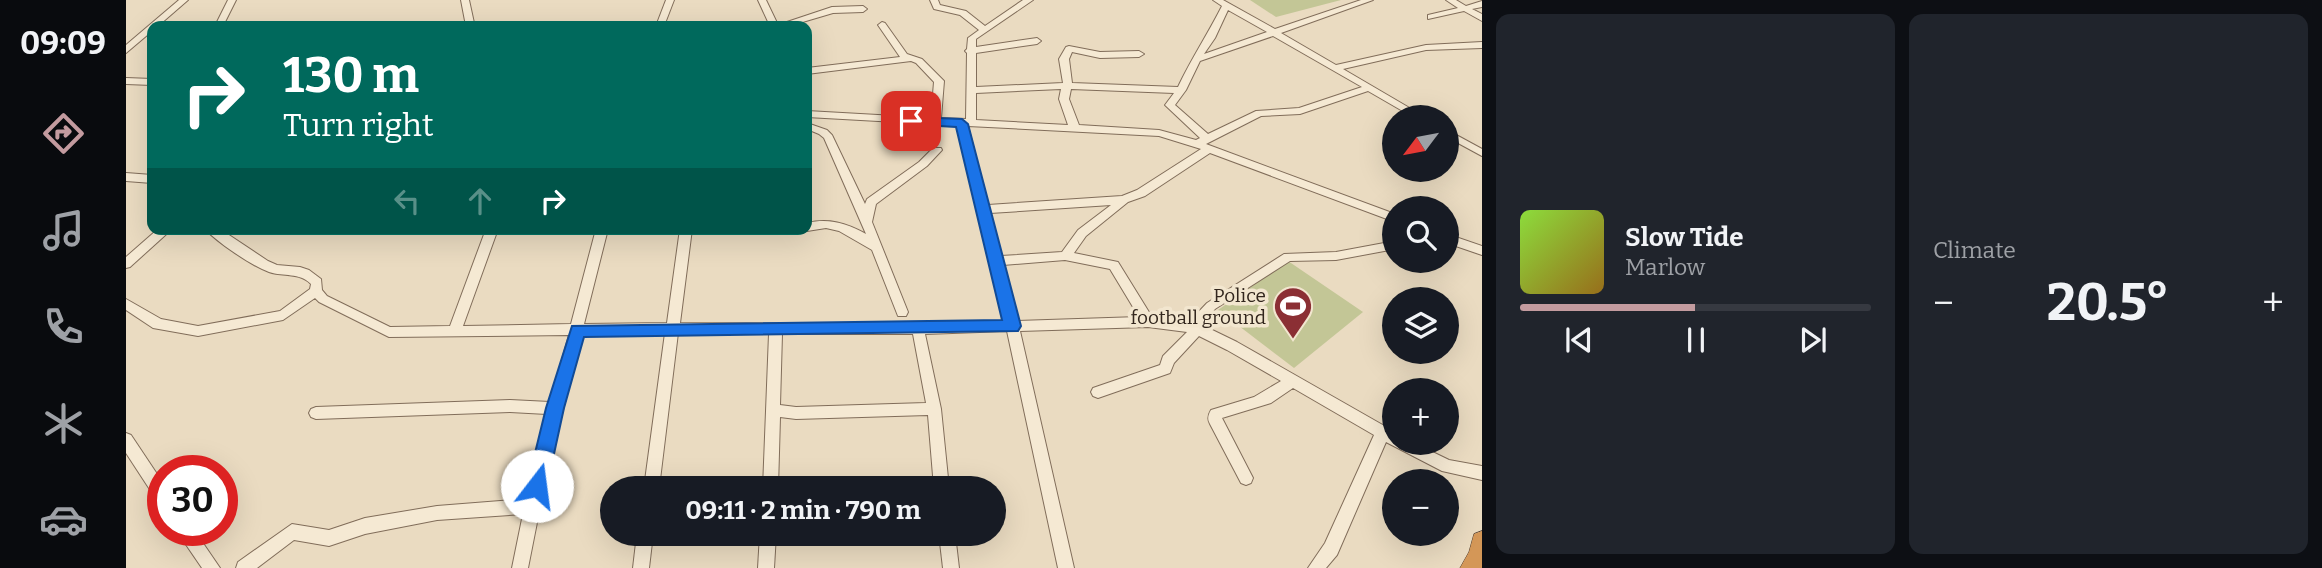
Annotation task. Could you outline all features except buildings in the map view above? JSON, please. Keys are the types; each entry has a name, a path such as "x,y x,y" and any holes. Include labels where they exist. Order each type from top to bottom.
{"street":[{"path":"160,21 184,0"},
{"path":"222,21 232,0"},
{"path":"465,0 471,21"},
{"path":"662,21 670,0"},
{"path":"762,0 772,21"},
{"path":"827,0 832,10"},
{"path":"934,0 937,7 963,13 982,29"},
{"path":"1029,0 972,38 972,90 967,124 983,209 1066,568"},
{"path":"1197,59 1369,0"},
{"path":"1450,0 1482,18"},
{"path":"1204,143 1170,105 1211,38 1221,3 1399,105"},
{"path":"1431,16 1482,4"},
{"path":"797,21 832,10 863,9"},
{"path":"882,25 904,56 919,61 939,81 936,122"},
{"path":"126,50 147,32"},
{"path":"970,51 1037,41"},
{"path":"1334,68 1399,53 1469,44 1482,45"},
{"path":"1075,129 1063,99 1067,85 1064,60 1072,48 1100,55 1139,54"},
{"path":"812,70 909,58"},
{"path":"126,81 147,82"},
{"path":"972,90 1067,85 1181,90"},
{"path":"983,209 1123,200 1141,193 1204,143 1259,113 1300,111 1369,88"},
{"path":"812,114 1159,133 1204,143 1382,213"},
{"path":"812,128 828,137 859,202 902,312"},
{"path":"1460,140 1482,153"},
{"path":"867,225 871,202 923,164 937,150"},
{"path":"126,177 147,179"},
{"path":"1065,257 1082,233 1123,200"},
{"path":"812,226 824,222 835,224 876,247"},
{"path":"126,264 159,235"},
{"path":"220,235 273,269 297,269 311,276 317,282 316,291 323,299 389,332 575,337 672,328 918,329 1147,322 1195,328 1292,380 1382,433"},
{"path":"454,332 490,235"},
{"path":"524,564 531,506 544,465 555,408 600,235"},
{"path":"653,476 685,235"},
{"path":"1459,242 1482,251"},
{"path":"1098,393 1165,369 1168,360 1211,306 1288,257 1336,256 1382,247"},
{"path":"996,261 1065,257 1114,265 1147,322"},
{"path":"126,303 158,324 198,331 283,315 316,291"},
{"path":"918,329 934,409 941,476"},
{"path":"771,476 776,330"},
{"path":"1246,478 1215,420 1216,414 1263,402 1292,380"},
{"path":"316,413 510,406 555,408"},
{"path":"774,410 796,413 934,409"},
{"path":"126,440 147,472"},
{"path":"1316,568 1331,549 1382,449"},
{"path":"1425,455 1447,466 1482,473"},
{"path":"244,568 292,533 329,538 365,526 437,513 531,506"},
{"path":"196,546 212,568"},
{"path":"641,568 644,546"},
{"path":"766,568 767,546"},
{"path":"948,546 951,568"}],"green space":[{"path":"1250,0 1341,0 1276,17"},
{"name":"Police football ground","path":"1288,261 1363,312 1294,368 1218,310"}],"place":[{"name":"Police football ground","path":"1293,340"}],"route":[{"path":"537,486 555,408 578,331 1012,326 962,124 911,121"}]}
